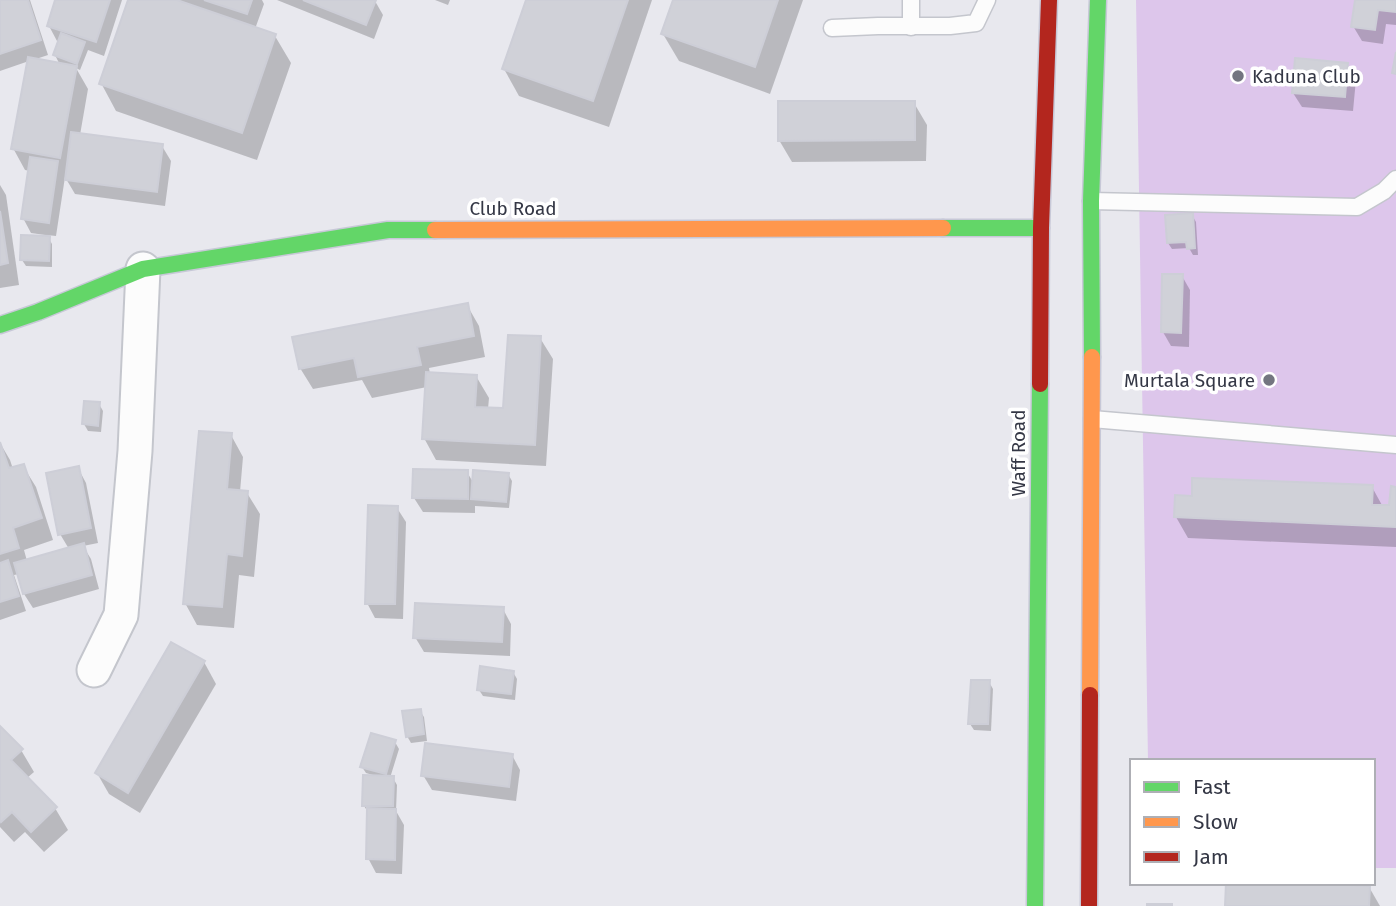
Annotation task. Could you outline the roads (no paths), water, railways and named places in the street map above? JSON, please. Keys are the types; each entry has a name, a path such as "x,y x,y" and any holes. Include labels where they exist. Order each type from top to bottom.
{"street":[{"name":"Waff Road","path":"1035,906 1041,228 1048,0"},
{"path":"1089,906 1091,201 1098,0"},
{"name":"Club Road","path":"0,325 143,269 388,230 1041,228"},
{"path":"94,670 121,615 135,451 143,269"}],"lane":[{"path":"911,0 911,27"},
{"path":"832,29 976,23 987,0"},
{"path":"1091,201 1357,207 1384,191 1396,178"},
{"path":"1092,419 1396,445"}],"place":[{"name":"Kaduna Club","path":"1238,76"},
{"name":"Murtala Square","path":"1269,380"}]}
